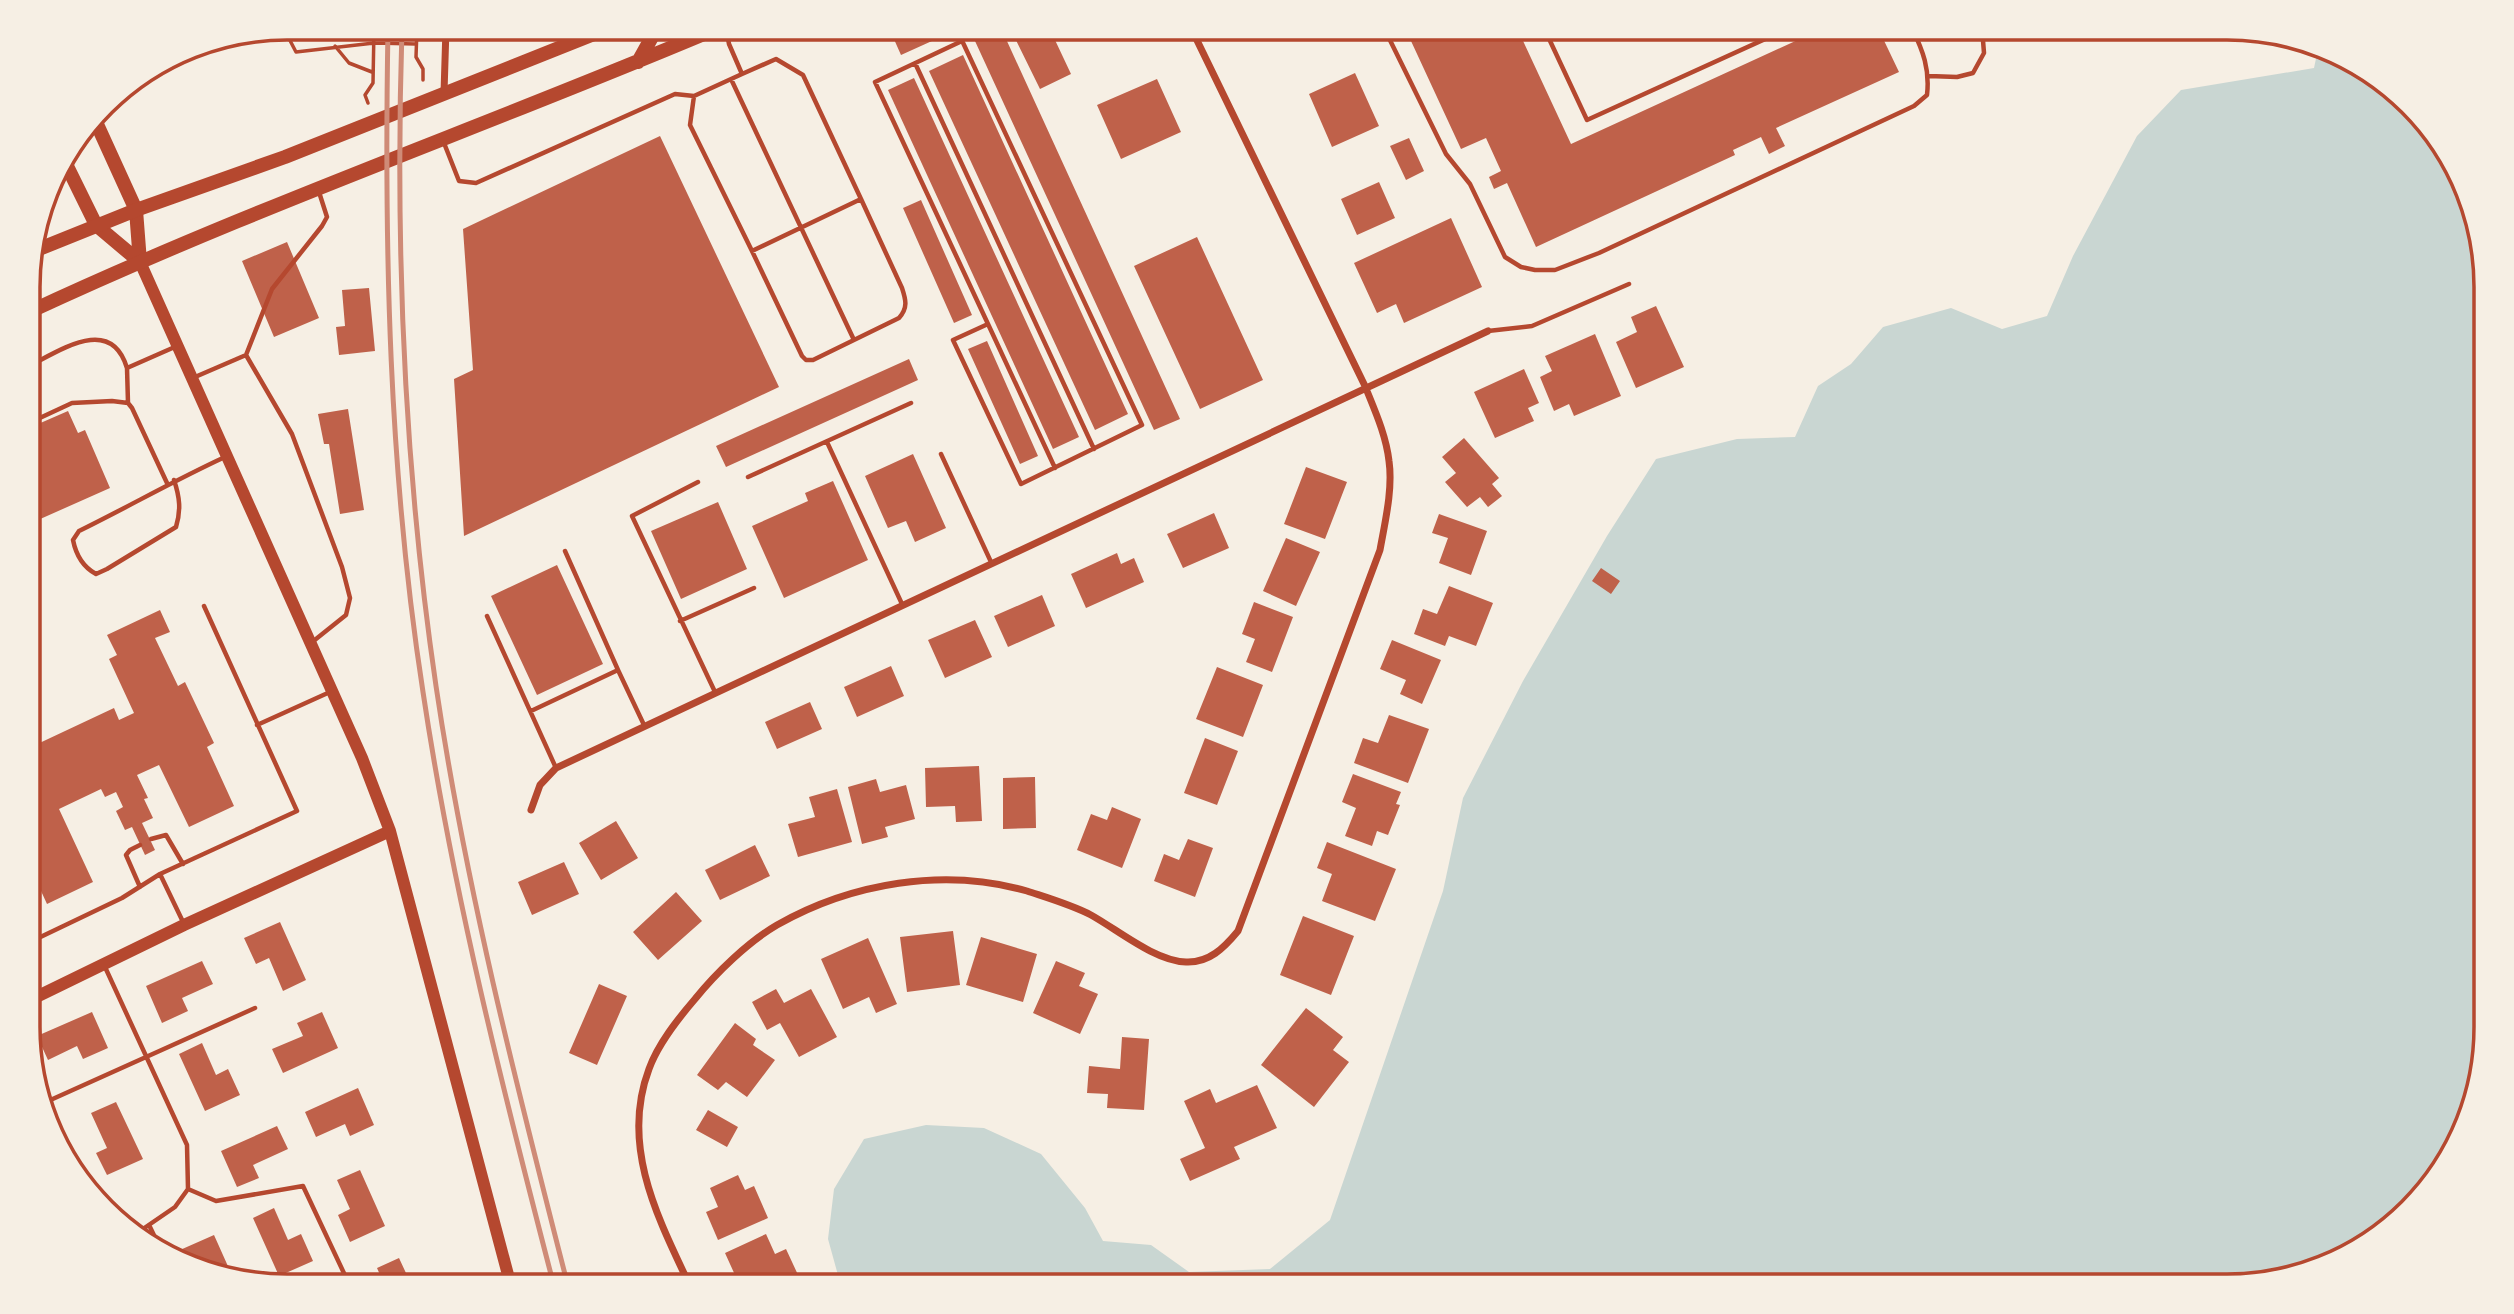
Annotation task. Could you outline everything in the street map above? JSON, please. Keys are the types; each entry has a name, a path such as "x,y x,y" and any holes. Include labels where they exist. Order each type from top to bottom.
{"main road":[{"path":"43,247 136,210 285,157 577,41"},
{"path":"638,62 650,41"},
{"path":"41,307 140,262 688,41"},
{"path":"98,127 136,210 140,262"},
{"path":"69,171 96,225 140,262"}],"street":[{"path":"444,94 446,41"},
{"path":"685,1274 649,1192 639,1154 638,1110 649,1069 675,1023 718,972 775,926 829,900 897,882 964,880 1025,891 1089,914 1159,955 1186,962 1206,958 1223,949 1238,931 1380,550 1390,463 1381,423 1365,386 1197,41"},
{"path":"140,262 362,758 390,831 508,1274"},
{"path":"531,810 540,785 556,768 1365,386 1488,331"},
{"path":"40,995 184,925 390,831"}],"lane":[{"path":"1390,40 1446,154 1471,184 1505,257 1521,267 1535,271 1555,270 1599,253 1914,106 1927,95 1929,76 1926,59 1917,40"},
{"path":"1550,40 1587,120 1762,40"},
{"path":"1929,76 1956,77 1973,73 1984,52 1983,40"},
{"path":"728,41 742,74"},
{"path":"988,324 953,340 1021,484 1055,468 1094,449 1142,425 962,41 875,82 988,324 1055,468"},
{"path":"442,139 458,181 476,183 675,94 694,96 776,59 803,75 902,288 906,301 905,311 899,318 813,360 806,360 690,125 694,96"},
{"path":"915,63 1094,449"},
{"path":"731,79 854,340"},
{"path":"192,378 246,355 272,289 327,217 318,189"},
{"path":"751,251 861,200"},
{"path":"1488,331 1532,326 1629,284"},
{"path":"41,360 95,338 120,351 127,368 128,403 167,484"},
{"path":"127,368 177,345"},
{"path":"246,355 292,434 342,567 350,598 345,615 310,643"},
{"path":"41,418 72,403 128,403"},
{"path":"748,477 911,403"},
{"path":"827,442 902,604"},
{"path":"941,454 991,562"},
{"path":"174,480 180,498 176,527 96,574 81,562 74,548 75,535 147,498 174,480 226,456"},
{"path":"698,482 632,516 715,692"},
{"path":"565,551 644,725"},
{"path":"680,621 754,588"},
{"path":"40,937 122,898 160,874 297,811 204,606"},
{"path":"487,616 556,768"},
{"path":"531,711 618,670"},
{"path":"257,725 332,692"},
{"path":"151,839 166,835 183,864"},
{"path":"140,845 130,850 127,855 140,887"},
{"path":"160,874 184,925"},
{"path":"104,964 187,1145 188,1189 175,1207 145,1229"},
{"path":"51,1099 255,1008"},
{"path":"188,1189 216,1201 303,1186 344,1274"},
{"path":"150,1227 153,1234"}],"path":[{"path":"290,41 296,52 374,43 416,44"},
{"path":"416,41 416,57 423,69 424,80"},
{"path":"368,103 365,95 373,83 374,43"},
{"path":"335,46 349,64 373,72"}],"shaded area":[{"path":"2316,57 2350,73 2390,101 2413,124 2441,164 2455,193 2472,255 2472,1059 2461,1106 2441,1150 2413,1190 2390,1213 2350,1241 2321,1255 2275,1269 2243,1273 838,1274 828,1239 834,1189 864,1139 926,1125 984,1128 1041,1154 1085,1208 1103,1241 1151,1245 1189,1272 1270,1269 1330,1220 1443,891 1463,798 1523,681 1607,536 1656,459 1737,439 1795,437 1818,386 1851,364 1883,327 1951,308 2002,329 2047,316 2073,256 2137,136 2181,90 2314,68"}],"building":[{"path":"1411,40 1523,40 1571,144 1797,40 1884,40 1899,72 1776,128 1785,146 1769,154 1761,137 1733,150 1735,155 1536,247 1507,183 1494,189 1489,177 1501,171 1486,138 1461,149"},
{"path":"895,41 933,41 901,55"},
{"path":"975,41 1007,41 1180,419 1154,430"},
{"path":"1016,41 1055,41 1071,74 1040,89"},
{"path":"963,55 1128,414 1095,430 929,71"},
{"path":"1355,73 1379,126 1332,147 1309,94"},
{"path":"914,78 1079,437 1053,449 888,90"},
{"path":"1157,79 1181,132 1121,159 1097,105"},
{"path":"660,136 779,387 464,536 454,379 473,370 463,229"},
{"path":"1409,138 1424,171 1406,180 1390,146"},
{"path":"1379,182 1395,218 1357,235 1341,199"},
{"path":"921,200 972,315 954,323 903,208"},
{"path":"1451,218 1482,287 1404,323 1396,304 1377,313 1354,263"},
{"path":"1197,237 1263,380 1200,409 1134,266"},
{"path":"287,242 319,318 274,337 242,261"},
{"path":"369,288 375,351 339,355 336,327 345,326 342,290"},
{"path":"1656,306 1684,367 1636,388 1616,342 1637,332 1631,317"},
{"path":"1595,334 1621,396 1574,416 1569,404 1554,411 1540,377 1552,371 1545,356"},
{"path":"987,341 1038,456 1020,464 968,349"},
{"path":"909,359 918,380 726,467 716,446"},
{"path":"1524,369 1539,403 1528,408 1534,421 1495,438 1474,392"},
{"path":"348,409 364,510 340,514 329,444 324,444 318,414"},
{"path":"68,411 78,433 85,430 110,488 41,519 41,423"},
{"path":"1464,438 1499,478 1492,484 1502,496 1488,507 1480,497 1467,507 1445,482 1456,473 1442,457"},
{"path":"913,454 946,528 915,542 906,521 888,528 865,476"},
{"path":"1306,467 1347,482 1325,539 1284,524"},
{"path":"833,481 868,560 784,598 752,526 808,501 805,493"},
{"path":"718,502 747,569 681,599 651,531"},
{"path":"1214,513 1229,548 1183,568 1167,534"},
{"path":"1439,514 1487,531 1471,575 1439,563 1448,538 1432,533"},
{"path":"1286,538 1320,552 1296,606 1263,591"},
{"path":"1117,553 1121,564 1134,558 1144,582 1086,608 1071,574"},
{"path":"557,565 603,664 537,695 491,596"},
{"path":"1601,568 1620,581 1611,594 1592,581"},
{"path":"1449,586 1493,603 1476,646 1449,636 1445,646 1414,634 1423,609 1437,614"},
{"path":"1042,595 1055,626 1008,647 994,616"},
{"path":"1254,602 1293,617 1272,672 1246,662 1255,639 1242,634"},
{"path":"160,610 170,632 155,638 178,686 185,682 214,743 207,747 234,806 189,827 159,765 137,775 148,798 144,799 153,818 142,823 155,850 145,855 132,827 125,830 116,811 123,807 116,792 105,797 101,789 59,809 93,882 47,904 40,889 40,743 114,708 119,720 134,713 109,659 117,655 107,635"},
{"path":"975,620 992,657 945,678 928,640"},
{"path":"1392,640 1441,660 1422,704 1400,694 1406,680 1380,669"},
{"path":"891,666 904,696 857,717 844,687"},
{"path":"1217,667 1263,685 1243,737 1196,719"},
{"path":"810,702 822,729 777,749 765,722"},
{"path":"1389,715 1429,729 1408,783 1354,763 1363,738 1378,743"},
{"path":"1205,738 1238,751 1217,805 1184,793"},
{"path":"979,766 982,821 956,822 955,806 926,807 925,768"},
{"path":"1353,774 1401,792 1396,804 1400,805 1388,835 1377,831 1372,846 1345,836 1356,808 1342,802"},
{"path":"1035,777 1036,828 1003,829 1003,778"},
{"path":"876,779 880,792 906,785 915,819 885,827 888,837 862,844 848,787"},
{"path":"837,789 852,842 798,857 788,824 815,817 809,797"},
{"path":"1112,807 1141,819 1122,868 1077,850 1091,814 1107,820"},
{"path":"616,821 638,858 601,880 579,843"},
{"path":"1188,839 1213,848 1195,897 1154,881 1164,854 1179,860"},
{"path":"1327,842 1396,869 1375,921 1322,901 1332,874 1317,868"},
{"path":"755,845 770,876 720,900 705,870"},
{"path":"564,862 579,894 532,915 518,882"},
{"path":"676,892 702,921 658,960 633,932"},
{"path":"1303,916 1354,936 1331,995 1280,975"},
{"path":"280,922 306,980 283,991 269,958 256,964 244,938"},
{"path":"953,931 960,985 907,992 900,937"},
{"path":"981,937 1037,954 1023,1002 966,985"},
{"path":"868,938 897,1004 876,1013 869,997 843,1009 821,959"},
{"path":"202,961 213,984 182,998 188,1011 162,1023 146,986"},
{"path":"1056,961 1085,973 1079,986 1098,994 1080,1034 1033,1013"},
{"path":"599,984 627,996 597,1065 569,1053"},
{"path":"776,989 784,1003 811,989 837,1037 799,1057 780,1023 767,1030 752,1002"},
{"path":"1306,1008 1343,1037 1333,1050 1349,1062 1314,1107 1261,1065"},
{"path":"92,1012 108,1048 83,1059 77,1046 48,1060 41,1045 40,1034"},
{"path":"322,1012 338,1048 283,1073 272,1049 303,1036 297,1023"},
{"path":"735,1023 756,1039 753,1045 775,1060 747,1097 726,1082 718,1090 697,1075"},
{"path":"1122,1037 1149,1039 1144,1110 1107,1108 1108,1094 1087,1093 1089,1066 1120,1069"},
{"path":"202,1043 216,1075 228,1069 240,1095 205,1111 179,1054"},
{"path":"1257,1085 1277,1128 1234,1147 1240,1159 1190,1181 1180,1159 1205,1148 1184,1101 1210,1089 1216,1103"},
{"path":"358,1088 374,1125 350,1136 345,1124 316,1137 305,1112"},
{"path":"116,1102 143,1159 107,1175 96,1153 107,1148 91,1113"},
{"path":"708,1110 738,1127 727,1147 696,1130"},
{"path":"277,1126 288,1149 253,1165 259,1178 237,1187 221,1151"},
{"path":"360,1170 385,1226 350,1242 338,1215 350,1209 337,1180"},
{"path":"738,1175 745,1190 754,1186 768,1218 718,1240 706,1212 718,1207 710,1188"},
{"path":"274,1208 288,1240 301,1234 313,1261 284,1274 278,1273 253,1218"},
{"path":"766,1234 775,1254 786,1249 797,1274 734,1274 725,1253"},
{"path":"214,1235 228,1266 208,1261 181,1249"},
{"path":"399,1258 406,1274 380,1274 377,1268"}],"railway":[{"path":"388,41 387,195 391,361 412,610 435,767 464,917 551,1274"},
{"path":"402,41 400,193 404,358 425,604 462,837 512,1062 565,1274"}]}
